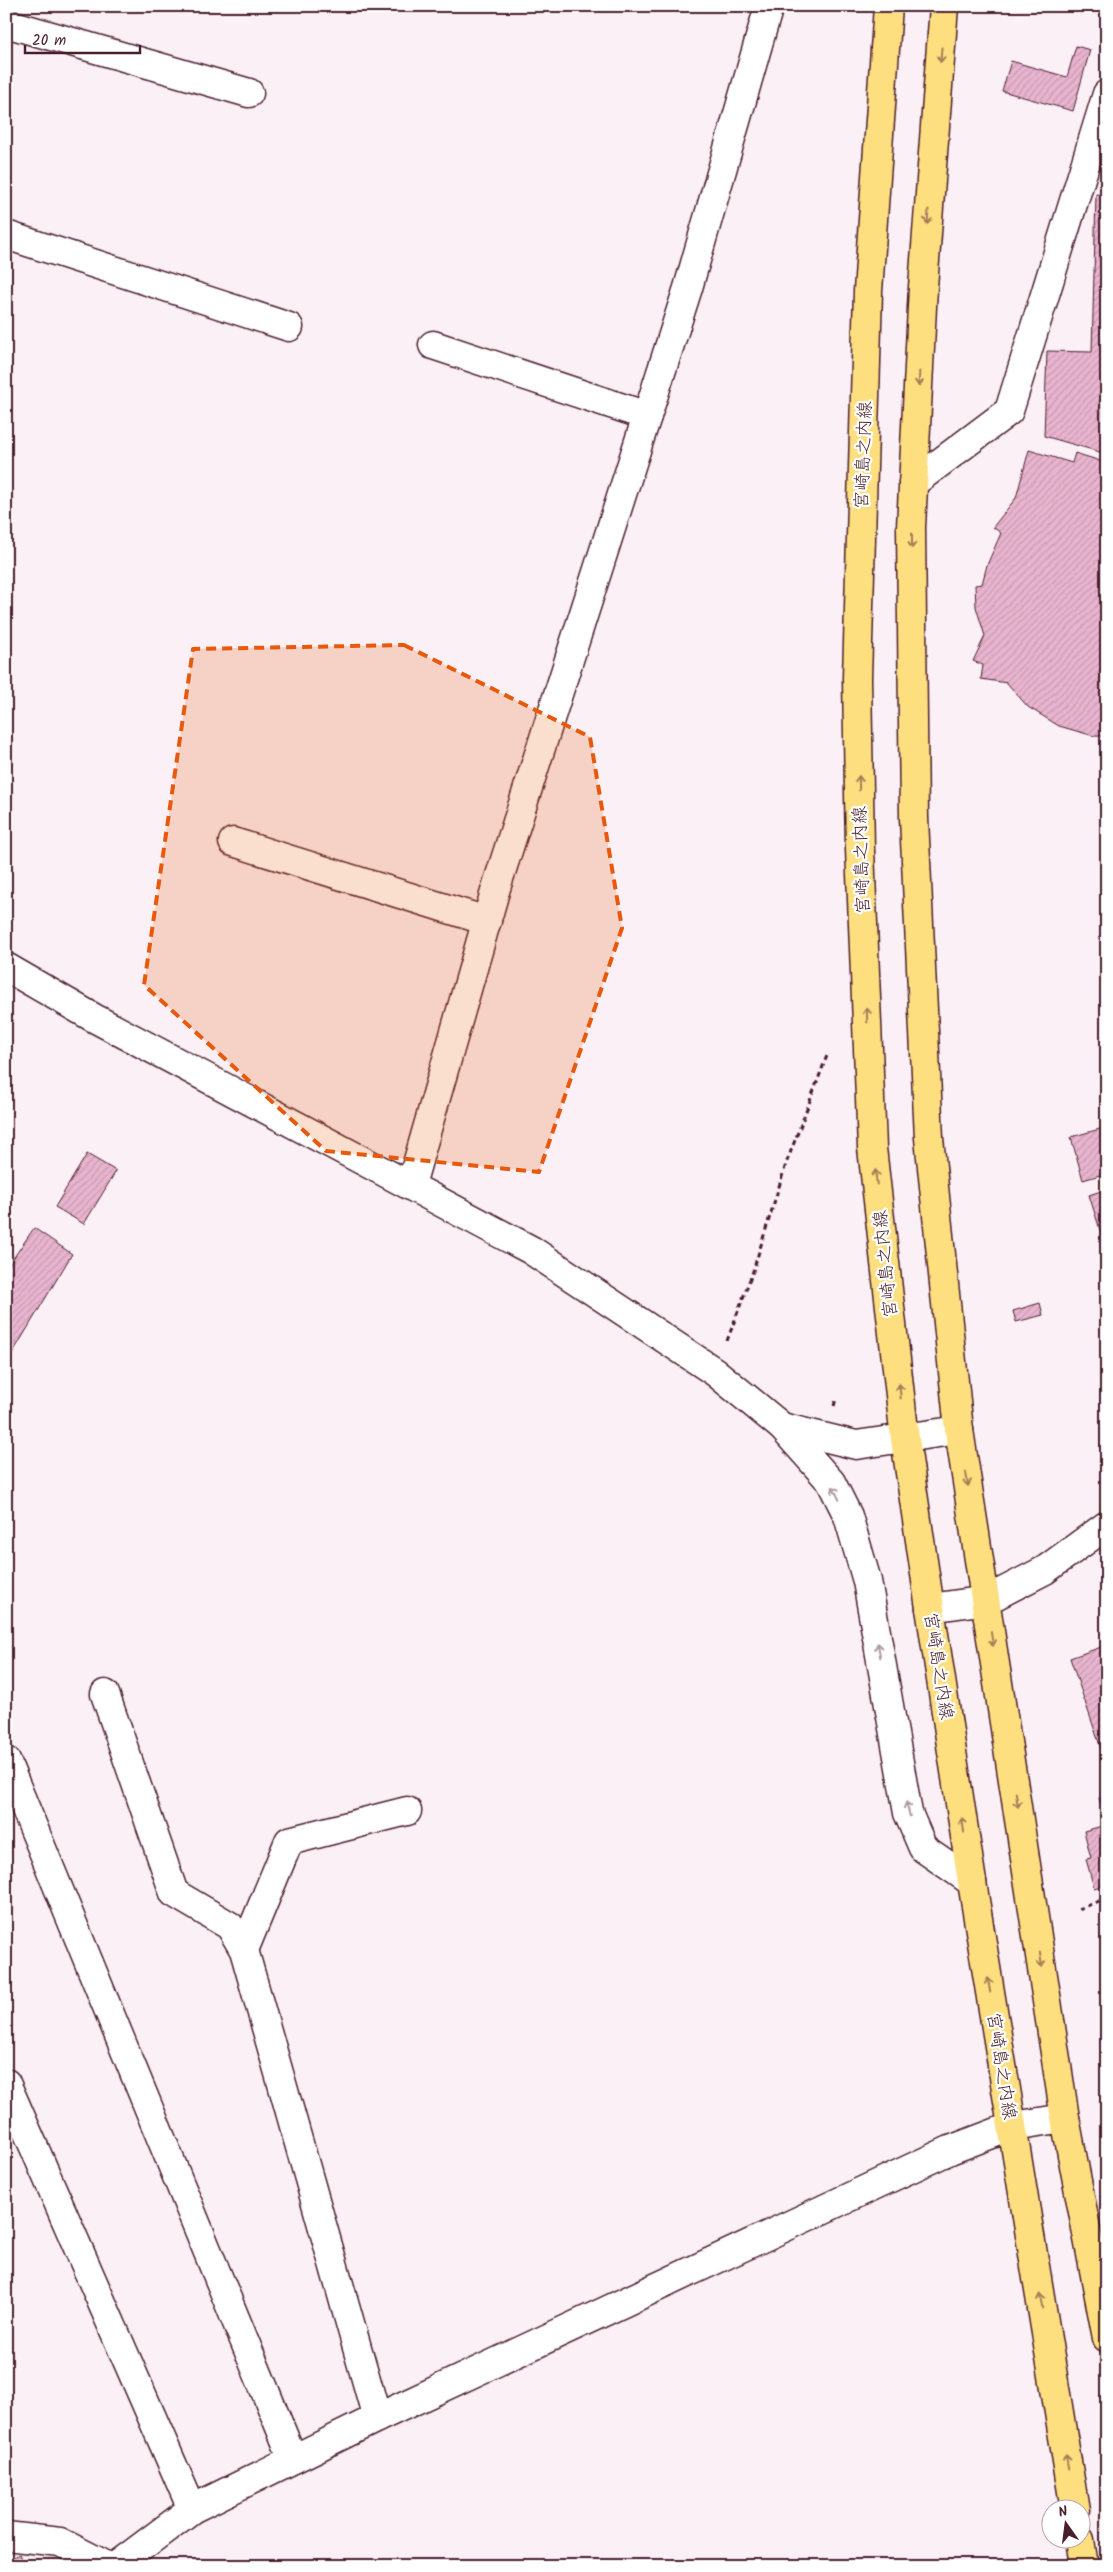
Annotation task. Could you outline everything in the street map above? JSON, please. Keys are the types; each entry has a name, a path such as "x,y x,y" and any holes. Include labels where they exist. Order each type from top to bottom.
{"main road":[{"name":"宮崎島之内線","path":"888,6 868,291 857,678 860,849 872,1148 905,1439 930,1608 972,1882 1073,2500"},
{"path":"944,6 923,287 911,527 914,818 929,1138 959,1430 1064,2118 1107,2338"},
{"path":"1082,2550 1084,2566"}],"street":[{"path":"412,1185 487,922 688,288 769,6"},
{"path":"6,23 249,92"},
{"path":"913,483 1009,412 1107,94"},
{"path":"6,235 289,327"},
{"path":"433,345 647,416"},
{"path":"233,842 487,922"},
{"path":"6,967 94,1018 412,1185 531,1250 715,1372 782,1427 830,1482 848,1516 866,1581 908,1813 923,1848 972,1882"},
{"path":"782,1427 856,1445 959,1430"},
{"path":"930,1608 986,1600 1045,1570 1107,1525"},
{"path":"105,1694 174,1893 230,1926 244,1950 377,2418"},
{"path":"6,1761 293,2459"},
{"path":"244,1950 289,1842 408,1810"},
{"path":"6,2083 192,2509"},
{"path":"116,2566 192,2509 377,2418 950,2150 1012,2126 1064,2118"},
{"path":"6,2536 60,2542 107,2566"}],"path":[{"path":"715,1372 754,1271 786,1164 828,1053"},
{"path":"1078,1909 1107,1898"}],"highlighted area":[{"path":"404,645 590,737 622,928 539,1172 326,1151 144,985 193,649"}],"building":[{"path":"1076,46 1090,50 1073,111 1002,91 1011,61 1067,77"},
{"path":"1096,194 1107,195 1107,454 1044,436 1047,351 1092,352"},
{"path":"1029,450 1072,463 1075,453 1107,463 1107,736 1094,736 1059,726 1028,707 1007,683 981,679 983,665 973,661 985,636 976,607 975,585 982,584 987,565 1001,533 993,527 1016,498"},
{"path":"1107,1127 1107,1173 1083,1180 1071,1137"},
{"path":"87,1154 116,1171 84,1224 55,1207"},
{"path":"1107,1189 1107,1234 1102,1236 1089,1195"},
{"path":"34,1228 72,1254 6,1364 6,1269"},
{"path":"1040,1303 1043,1315 1016,1322 1013,1311"},
{"path":"1107,1645 1107,1766 1070,1658"},
{"path":"1107,1796 1107,1826 1099,1798"},
{"path":"1102,1826 1107,1843 1107,1884 1094,1888 1086,1859 1091,1858 1084,1831"},
{"path":"20,2554 25,2566 6,2566 6,2560"}]}
